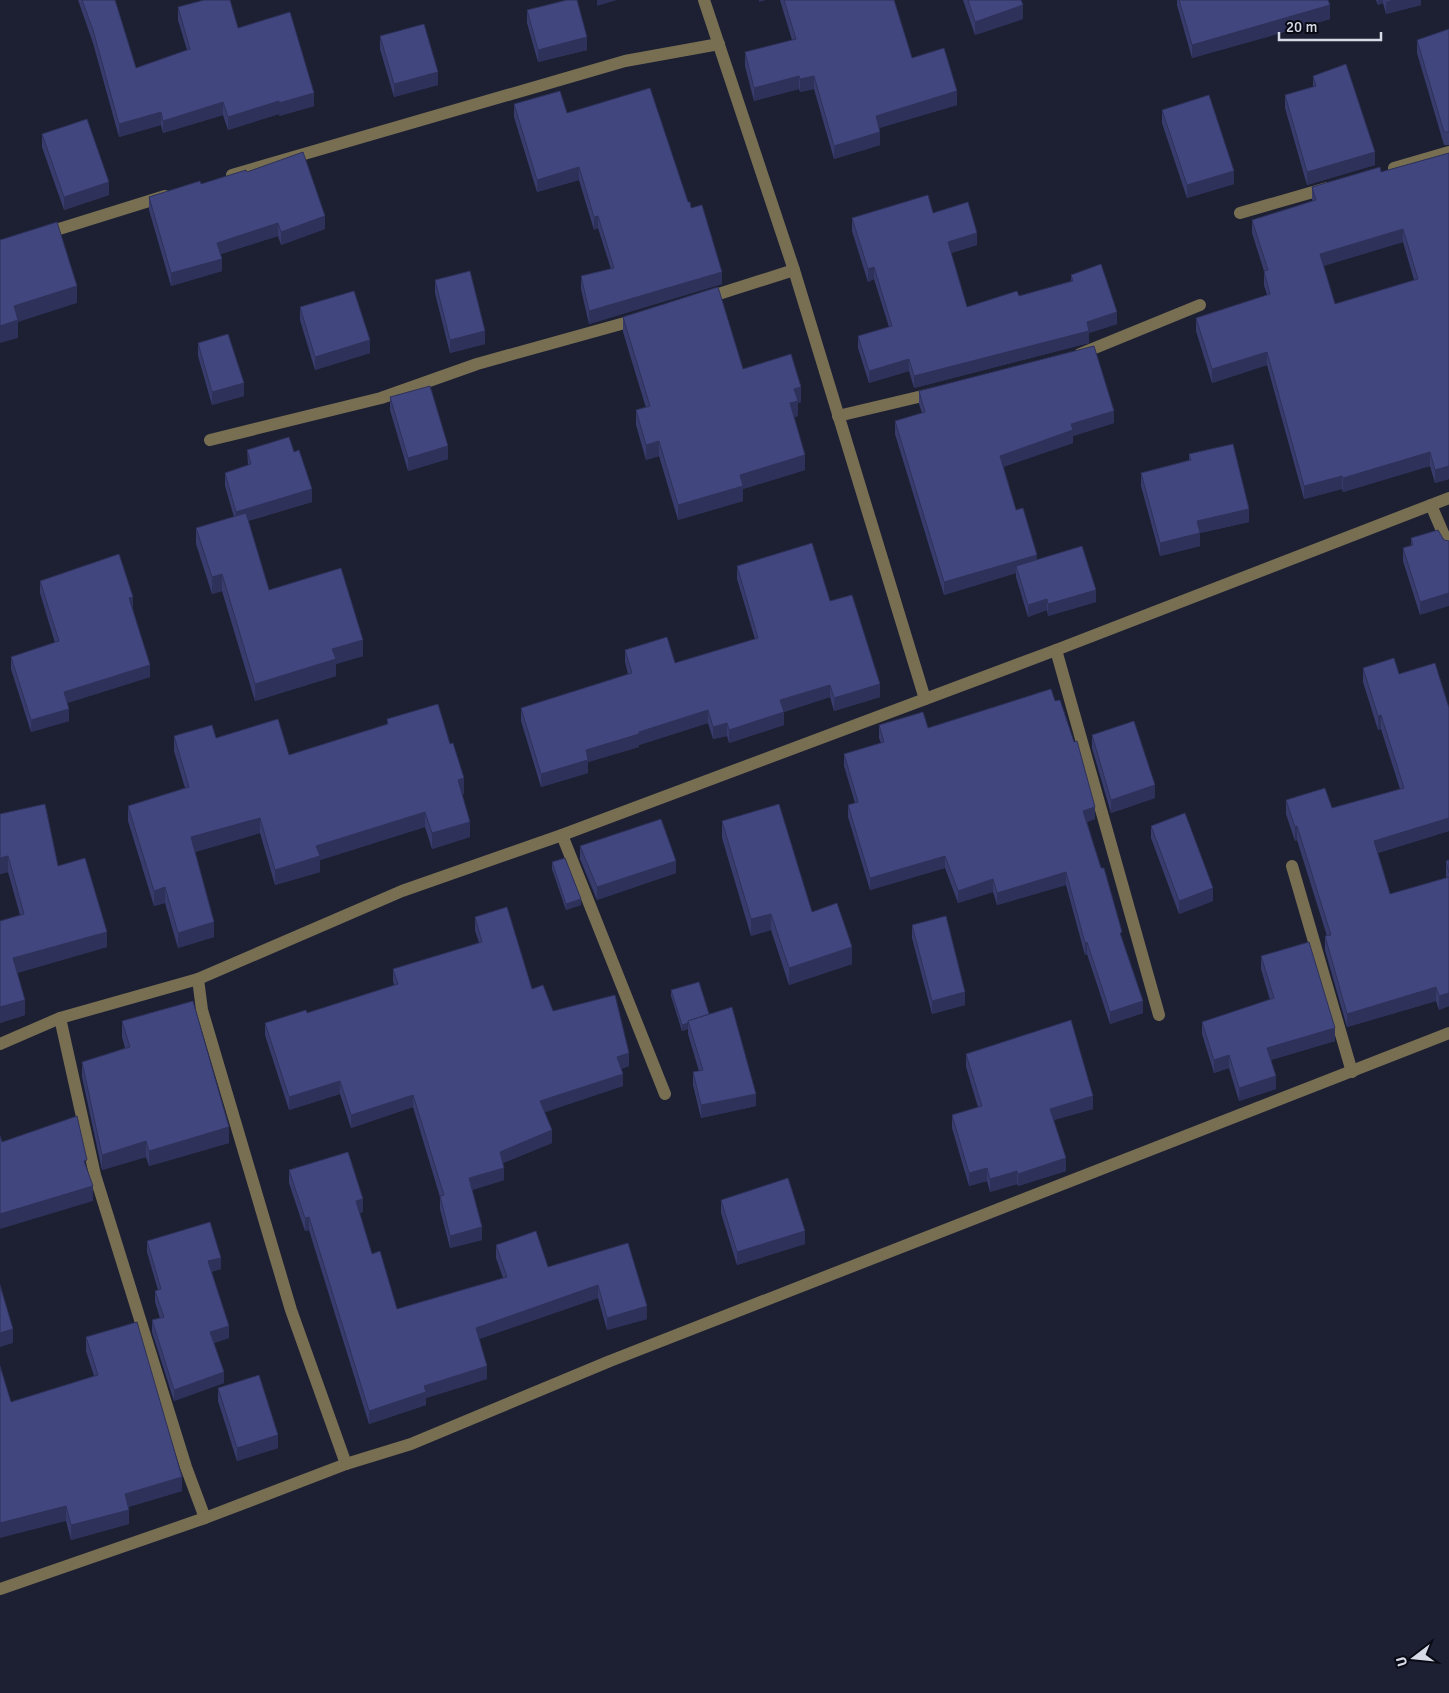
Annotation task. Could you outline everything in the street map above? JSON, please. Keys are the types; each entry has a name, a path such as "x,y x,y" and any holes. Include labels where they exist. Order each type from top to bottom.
{"street":[{"path":"704,0 794,270 925,699"},
{"path":"219,179 625,61 719,44"},
{"path":"1382,172 1449,152"},
{"path":"1240,213 1335,185"},
{"path":"29,238 181,191"},
{"path":"695,301 794,270"},
{"path":"1069,357 1088,352 1200,305"},
{"path":"210,440 381,398 477,364 650,316"},
{"path":"838,416 946,390"},
{"path":"0,1044 60,1018 198,979 402,891 562,835 1056,650 1449,498"},
{"path":"1431,505 1449,548"},
{"path":"1056,650 1159,1015"},
{"path":"562,835 665,1094"},
{"path":"1292,866 1352,1072"},
{"path":"198,979 202,1010 291,1310 346,1464"},
{"path":"60,1018 95,1175 186,1467 205,1518"},
{"path":"0,1588 205,1518 346,1464 411,1444 610,1361 1449,1033"}],"building":[{"path":"82,0 115,0 136,68 190,49 178,7 204,0 230,0 238,28 290,12 314,93 279,103 279,101 228,117 223,102 163,121 161,112 119,124 93,30"},
{"path":"567,0 577,0 587,37 538,50 527,10"},
{"path":"784,0 894,0 912,58 944,48 957,91 876,116 880,132 834,146 814,76 800,79 799,76 754,88 745,52 796,39"},
{"path":"968,0 1021,0 1023,5 975,22"},
{"path":"1179,0 1328,0 1330,5 1192,45"},
{"path":"424,24 438,72 394,84 380,36"},
{"path":"1449,29 1449,132 1444,132 1417,40"},
{"path":"1346,64 1375,152 1307,172 1285,95 1316,86 1313,76"},
{"path":"650,88 688,202 690,202 691,208 702,205 722,272 589,311 581,276 614,268 598,216 594,217 579,167 537,180 514,104 560,91 567,113"},
{"path":"1209,95 1234,171 1187,185 1162,110"},
{"path":"87,119 109,182 64,197 42,134"},
{"path":"303,152 325,216 281,232 278,223 217,243 222,259 171,273 149,197 200,181 201,184 246,170 247,172"},
{"path":"1449,153 1449,466 1435,470 1430,452 1343,478 1342,476 1304,486 1267,352 1212,369 1196,318 1270,294 1264,271 1268,270 1252,220 1316,200 1312,187 1380,167 1381,172","holes":["1403,229 1418,279 1335,304 1320,254"]},
{"path":"928,195 933,213 968,202 977,233 948,242 967,307 1017,291 1019,296 1073,281 1071,275 1101,264 1117,312 1087,322 1089,331 914,376 909,359 869,371 858,336 892,326 874,267 868,269 852,218"},
{"path":"57,222 77,286 14,306 18,320 0,326 0,240"},
{"path":"470,271 485,331 450,340 435,280"},
{"path":"718,287 743,369 791,354 801,387 794,389 798,401 790,403 805,455 740,475 743,486 678,505 659,441 646,445 636,410 650,406 623,317"},
{"path":"354,291 370,340 315,357 300,307"},
{"path":"228,334 244,383 212,392 198,343"},
{"path":"1094,346 1114,411 1071,424 1073,430 1000,456 1016,510 1023,508 1037,555 944,582 895,421 925,412 919,391"},
{"path":"430,386 448,446 408,458 390,397"},
{"path":"289,437 294,452 299,450 312,489 236,512 225,473 251,464 247,450"},
{"path":"1233,444 1249,509 1197,521 1200,533 1160,543 1141,473 1191,460 1189,454"},
{"path":"246,513 269,590 341,568 363,640 332,649 336,659 255,684 222,574 212,577 196,528"},
{"path":"1438,530 1444,540 1449,541 1449,593 1420,602 1403,548 1413,545 1411,538"},
{"path":"812,543 830,601 852,595 880,684 834,698 830,685 780,700 784,712 729,730 727,723 713,727 708,710 586,750 588,760 541,774 521,708 632,673 625,650 667,637 675,663 758,638 737,566"},
{"path":"1082,546 1096,590 1048,604 1047,599 1028,605 1016,566"},
{"path":"119,554 133,597 129,598 150,665 64,692 69,709 31,720 11,657 59,641 40,581"},
{"path":"1394,658 1399,674 1435,663 1449,708 1449,818 1374,841 1390,894 1449,877 1449,993 1439,996 1436,987 1347,1014 1325,936 1331,935 1297,826 1295,827 1286,800 1325,788 1332,808 1404,788 1381,715 1378,716 1363,668"},
{"path":"1051,689 1055,701 1060,700 1074,742 1077,741 1095,807 1083,811 1101,868 1104,868 1122,932 1120,933 1143,1001 1110,1012 1087,942 1085,943 1066,872 997,893 993,879 958,891 945,856 870,878 848,805 858,802 844,754 884,742 879,725 923,712 928,728"},
{"path":"438,704 450,744 453,743 464,778 458,780 470,822 432,833 425,812 316,846 320,856 275,870 260,818 191,837 214,922 178,933 165,887 154,891 128,806 189,787 174,736 212,725 216,738 278,719 289,755 388,724 387,719"},
{"path":"1134,721 1155,785 1111,800 1092,735"},
{"path":"45,804 58,866 85,858 107,932 13,958 25,1000 0,1007 0,921 24,914 8,856 0,858 0,814"},
{"path":"779,804 812,912 837,903 852,947 789,968 771,914 751,919 722,821"},
{"path":"1185,813 1213,888 1179,901 1151,826"},
{"path":"661,819 676,861 597,887 580,846"},
{"path":"565,858 581,899 566,904 552,862"},
{"path":"1449,860 1449,873 1446,861"},
{"path":"507,907 532,989 543,985 553,1011 615,995 629,1053 617,1057 623,1074 540,1101 552,1130 500,1152 504,1168 469,1178 482,1227 450,1236 440,1196 444,1195 413,1095 351,1115 340,1081 289,1097 265,1023 306,1010 307,1013 398,984 393,969 482,942 475,917"},
{"path":"946,916 965,992 932,1001 912,925"},
{"path":"1309,942 1335,1028 1267,1048 1276,1076 1239,1088 1229,1055 1214,1060 1202,1022 1274,998 1261,956"},
{"path":"699,982 709,1014 682,1025 671,990"},
{"path":"193,1001 229,1127 149,1151 146,1141 102,1155 82,1062 130,1047 122,1021"},
{"path":"732,1007 756,1094 701,1105 693,1072 703,1070 688,1021"},
{"path":"1071,1020 1093,1096 1050,1109 1066,1158 1018,1174 1017,1171 990,1179 987,1168 969,1173 952,1115 982,1106 966,1054"},
{"path":"77,1116 87,1160 84,1161 93,1186 0,1214 0,1136 2,1142"},
{"path":"348,1152 363,1199 356,1201 372,1254 380,1251 397,1309 507,1277 496,1245 536,1231 548,1267 628,1243 647,1306 607,1318 598,1285 476,1328 487,1366 424,1386 426,1392 369,1411 309,1217 305,1218 289,1170"},
{"path":"788,1178 805,1231 737,1252 721,1200"},
{"path":"210,1222 221,1258 208,1261 229,1326 210,1332 224,1372 174,1390 152,1320 164,1317 155,1291 161,1289 147,1241"},
{"path":"0,1285 13,1329 0,1333"},
{"path":"137,1322 182,1477 125,1494 129,1510 71,1525 66,1506 0,1523 0,1366 11,1402 98,1375 86,1337"},
{"path":"259,1375 278,1435 237,1448 218,1388"}]}
